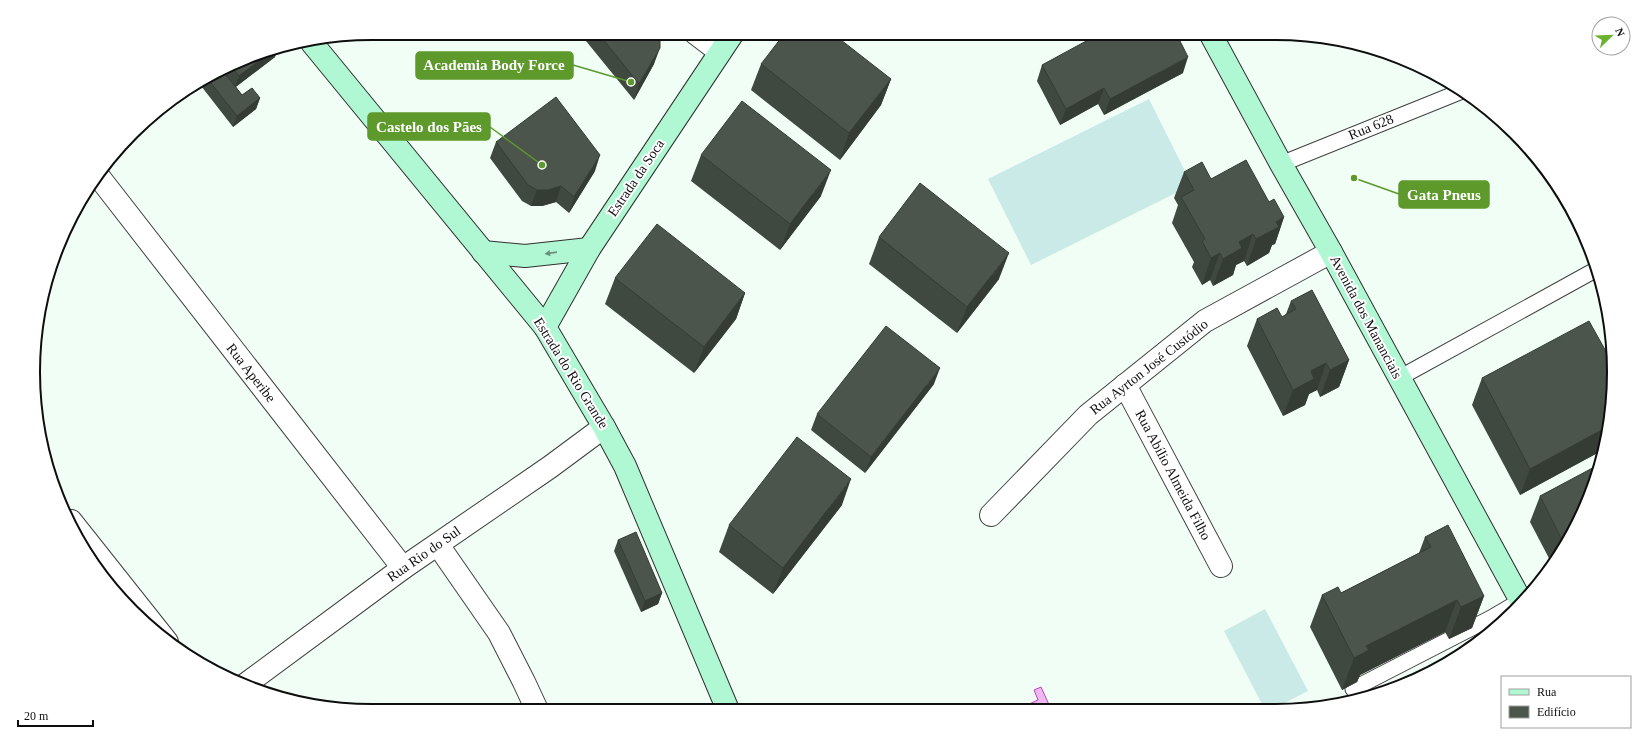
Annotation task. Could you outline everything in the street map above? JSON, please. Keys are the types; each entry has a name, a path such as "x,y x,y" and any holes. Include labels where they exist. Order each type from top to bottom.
{"street":[{"path":"704,40 720,52"},
{"name":"Estrada da Soca","path":"545,327 589,248 728,40"},
{"name":"Avenida dos Mananciais","path":"1214,40 1519,597"},
{"name":"Estrada do Rio Grande","path":"314,45 545,327 604,427 625,466 725,704"},
{"name":"Rua Aperibe","path":"102,180 403,568"},
{"path":"483,252 526,256 589,248"},
{"name":"Rua Ayrton José Custódio","path":"991,515 1088,415 1205,321 1331,252"},
{"name":"Rua Abílio Almeida Filho","path":"1125,384 1221,566"},
{"name":"Rua Rio do Sul","path":"250,681 403,568 550,467 604,427"},
{"path":"83,536 146,615"},
{"path":"438,545 499,633 534,704"}],"lane":[{"name":"Rua 628","path":"1281,164 1455,94"},
{"path":"1399,378 1591,272"},
{"path":"1353,689 1509,608"}],"shaded area":[{"path":"1149,99 1192,185 1031,265 988,179"},
{"path":"1265,609 1308,691 1284,704 1262,704 1224,631"},
{"path":"1041,687 1049,704 1029,704 1038,700 1034,690"}],"building":[{"path":"604,40 660,40 660,48 639,84"},
{"path":"780,40 841,40 891,79 849,133 761,64"},
{"path":"1088,40 1180,40 1188,57 1110,99 1104,88 1066,109 1042,65"},
{"path":"261,59 239,76 234,70"},
{"path":"225,74 242,95 252,88 260,98 237,116 210,82"},
{"path":"556,97 600,155 574,197 561,186 548,190 537,190 528,185 496,142"},
{"path":"742,101 831,170 790,224 701,155"},
{"path":"1246,160 1269,202 1274,199 1284,217 1276,222 1279,227 1256,239 1253,234 1239,242 1242,248 1223,259 1220,253 1211,258 1202,241 1205,239 1181,197 1194,190 1184,172 1202,162 1211,179"},
{"path":"920,183 1009,253 967,307 879,237"},
{"path":"657,224 745,293 704,347 615,278"},
{"path":"1312,290 1349,360 1330,370 1326,363 1311,371 1314,379 1293,390 1257,319 1277,308 1282,317 1296,309 1291,301"},
{"path":"1589,321 1606,352 1606,394 1602,430 1530,469 1482,378"},
{"path":"886,326 940,368 871,457 817,414"},
{"path":"797,437 851,479 783,568 729,525"},
{"path":"1593,468 1582,499 1562,540 1540,496"},
{"path":"1448,525 1484,596 1461,607 1457,600 1366,646 1369,650 1354,658 1322,595 1338,587 1341,593 1431,547 1425,537"},
{"path":"636,532 662,593 645,601 618,540"}],"place":[{"name":"Academia Body Force","path":"631,82"},
{"name":"Castelo dos Pães","path":"542,165"},
{"name":"Gata Pneus","path":"1354,178"}]}
